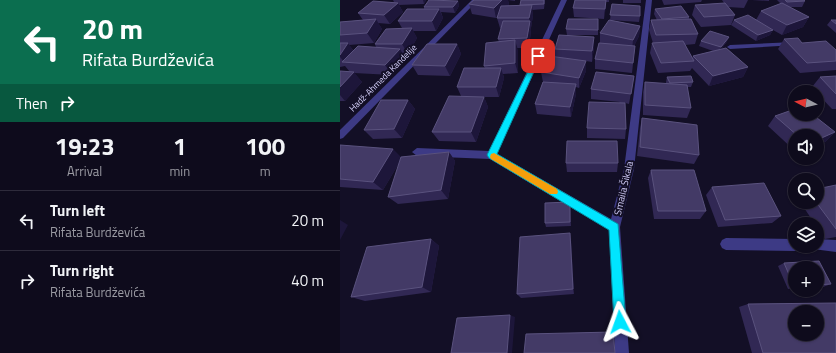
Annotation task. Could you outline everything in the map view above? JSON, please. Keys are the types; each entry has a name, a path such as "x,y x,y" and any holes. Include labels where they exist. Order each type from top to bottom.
{"street":[{"name":"Hadž-Ahmeda Kandelije","path":"340,136 474,0"},
{"path":"492,155 564,0"},
{"name":"Smaila Šikala","path":"622,353 614,227 629,169 649,0"},
{"path":"730,47 798,43"},
{"path":"417,152 492,155 614,227"},
{"path":"726,244 788,245"},
{"path":"824,245 836,246"}],"building":[{"path":"429,0 458,1 453,7 424,7"},
{"path":"474,0 502,0 494,8 469,4"},
{"path":"521,0 544,0 544,4 520,5"},
{"path":"575,0 606,0 605,9 573,8"},
{"path":"785,0 804,0 805,1 787,2"},
{"path":"373,1 398,3 384,15 358,13"},
{"path":"725,3 735,15 704,17 695,5"},
{"path":"782,3 809,17 787,25 761,11"},
{"path":"612,4 640,6 640,16 610,15"},
{"path":"532,5 529,18 497,18 501,6"},
{"path":"681,6 689,17 662,19 655,9"},
{"path":"407,9 439,9 432,21 398,21"},
{"path":"748,15 773,30 758,35 734,20"},
{"path":"376,19 367,33 340,35 340,22"},
{"path":"568,19 598,19 598,30 566,29"},
{"path":"691,19 698,34 656,35 651,20"},
{"path":"609,20 640,26 633,40 600,33"},
{"path":"503,21 530,21 527,38 498,39"},
{"path":"412,28 402,44 375,44 386,29"},
{"path":"710,31 729,37 721,47 701,41"},
{"path":"559,35 594,37 592,51 555,49"},
{"path":"798,38 802,43 826,41 836,50 836,61 807,63 784,39"},
{"path":"515,40 515,63 484,66 486,43"},
{"path":"683,41 694,61 661,63 652,43"},
{"path":"340,43 348,43 340,55"},
{"path":"599,43 635,46 633,63 595,59"},
{"path":"427,44 457,44 445,66 412,65"},
{"path":"358,46 400,49 385,65 342,62"},
{"path":"726,48 748,67 713,76 693,56"},
{"path":"549,56 586,61 579,78 541,72"},
{"path":"464,68 501,68 496,87 457,87"},
{"path":"340,71 354,72 340,87"},
{"path":"596,72 634,76 631,94 591,89"},
{"path":"691,76 693,82 670,83 667,77"},
{"path":"836,76 836,94 820,77"},
{"path":"543,82 576,84 570,107 535,104"},
{"path":"645,82 687,85 691,108 645,105"},
{"path":"449,96 484,97 471,132 432,132"},
{"path":"381,100 408,100 394,129 364,130"},
{"path":"589,102 625,103 626,129 587,128"},
{"path":"788,111 788,121 821,121 835,132 824,137 824,129 790,129 775,116"},
{"path":"642,118 697,125 699,155 640,147"},
{"path":"567,141 617,141 618,163 566,163"},
{"path":"340,145 393,149 373,182 340,179"},
{"path":"449,152 441,190 388,197 401,157"},
{"path":"651,170 694,170 706,211 658,211"},
{"path":"764,183 781,216 725,220 712,187"},
{"path":"836,185 836,229 821,209 824,209 824,188"},
{"path":"570,202 570,222 545,223 545,203"},
{"path":"570,233 573,289 517,294 520,237"},
{"path":"431,239 422,287 351,297 367,247"},
{"path":"784,263 788,263 788,272"},
{"path":"824,271 831,284 824,284"},
{"path":"836,303 836,353 763,353 748,304"},
{"path":"510,315 507,353 451,353 457,318"},
{"path":"613,332 615,353 524,353 526,334"}],"slow traffic":[{"path":"494,157 554,192"}],"route":[{"path":"538,56 492,155 614,227 620,322"}]}
